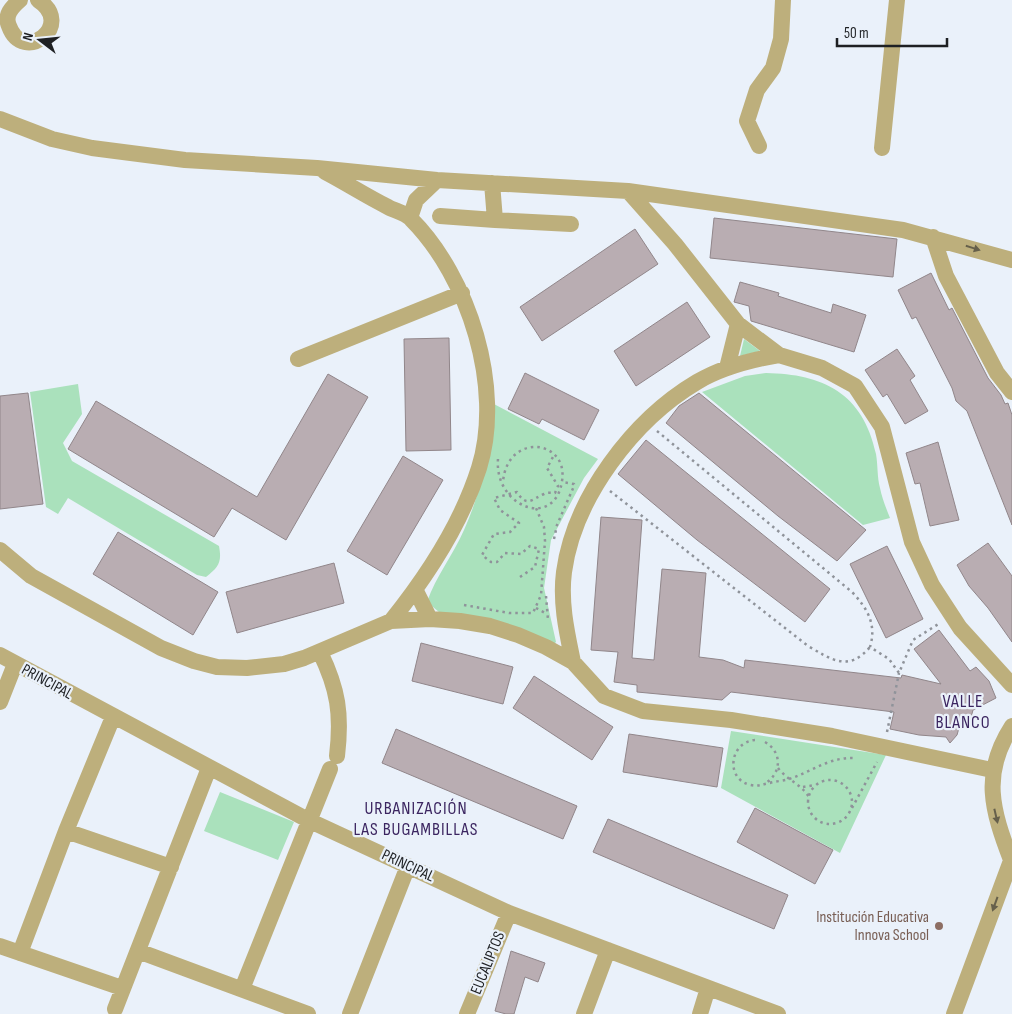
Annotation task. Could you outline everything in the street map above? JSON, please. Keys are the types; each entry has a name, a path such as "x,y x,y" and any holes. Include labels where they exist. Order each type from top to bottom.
{"street":[{"path":"10,4 7,22 12,34 23,42 37,42 48,33 52,19 47,6 38,0"},
{"path":"759,146 747,121 758,90 774,68 781,39 783,0"},
{"path":"882,148 897,0"},
{"path":"0,119 52,139 92,148 186,160 317,168 437,180 628,191 903,230 1012,260"},
{"path":"317,168 410,218 445,262 462,293 474,326 482,360 486,396 485,431 481,457 468,499 436,562 416,591 391,621"},
{"path":"410,218 416,200 437,180"},
{"path":"492,183 495,220"},
{"path":"628,191 676,244 738,324 779,355 822,368 855,386 882,427 912,542 932,585 960,628 1012,685"},
{"path":"440,216 571,224"},
{"path":"934,237 946,276 997,373 1012,392"},
{"path":"298,359 462,293"},
{"path":"727,368 738,324"},
{"path":"573,662 563,615 564,572 576,524 596,481 621,449 678,394 727,368 779,355"},
{"path":"0,550 31,576 161,648 194,661 233,668 264,667 284,664 320,652 391,621 430,619 475,624 518,635 573,662 604,696 643,711 732,720 832,736 992,770"},
{"path":"416,591 430,619"},
{"path":"242,989 308,820 333,762 340,729 339,702 332,676 320,652"},
{"name":"PRINCIPAL","path":"0,656 308,820 509,913 778,1014"},
{"path":"0,702 15,664"},
{"path":"20,953 66,831 113,717"},
{"path":"954,1014 1012,859 998,825 992,798 992,770 1012,726"},
{"path":"115,1009 209,768"},
{"path":"66,831 171,867"},
{"path":"350,1014 408,866"},
{"name":"EUCALIPTOS","path":"467,1014 509,913"},
{"path":"0,946 122,988"},
{"path":"584,1014 608,950"},
{"path":"138,951 308,1014"},
{"path":"700,1014 708,988"}],"path":[{"path":"596,481 808,646 839,662 853,660 863,655 870,647 874,634 871,619 865,606 852,592 667,442 648,422"},
{"path":"535,446 546,449 561,464 562,482 559,493 553,500 536,508 518,505 506,493 503,482 504,471 508,461 515,453 524,448 535,446"},
{"path":"520,576 535,567 539,549 530,546 521,554 505,553 497,562 491,562 482,556 494,534 510,532 519,523 500,510 494,502 494,498 506,493 517,492 525,500 531,501 536,500 544,493 555,492 558,486 547,468 554,455"},
{"path":"554,541 557,525 574,486 574,484 562,482"},
{"path":"460,605 509,613 533,612 536,608 542,583 542,553 545,541 544,527 536,508"},
{"path":"546,585 549,627"},
{"path":"536,608 547,614"},
{"path":"885,739 899,673 913,640 952,616"},
{"path":"870,647 889,659 899,673"},
{"path":"750,737 768,740"},
{"path":"766,783 776,774 778,768 777,753 766,743 751,740 739,748 733,761 736,774 740,780 753,786 790,778 818,765 835,760 859,756 849,752"},
{"path":"778,768 783,775 803,787 809,796 810,811 814,818 827,824 846,819 878,759 869,758"},
{"path":"803,787 830,780 843,784 852,795 852,808"},
{"path":"809,796 816,785"}],"green space":[{"path":"744,339 760,351 740,356"},
{"path":"766,373 787,374 822,383 838,391 851,402 870,433 876,454 878,480 890,518 863,525 702,392 745,376"},
{"path":"78,384 82,414 63,443 72,461 219,546 220,560 214,570 206,577 197,575 68,498 58,514 46,507 30,392"},
{"path":"492,403 598,459 584,478 551,540 544,588 556,642 550,648 439,612 427,602 471,514 481,482 487,452"},
{"path":"731,731 886,755 840,853 721,788"},
{"path":"220,792 294,822 278,860 204,831"}],"building":[{"path":"714,218 897,239 893,277 710,258"},
{"path":"635,229 658,264 542,341 520,307"},
{"path":"931,273 949,310 952,308 988,378 1001,395 1005,404 1008,403 1012,415 1012,525 967,411 956,401 952,388 916,317 912,319 898,290"},
{"path":"740,282 779,293 778,296 831,313 833,304 866,315 854,352 751,321 749,306 734,302"},
{"path":"687,302 710,337 636,386 614,351"},
{"path":"449,338 451,450 406,451 404,339"},
{"path":"897,349 915,376 910,380 928,411 905,424 887,394 883,397 865,370"},
{"path":"525,373 599,410 584,440 542,419 539,424 508,409"},
{"path":"328,374 368,397 286,540 232,508 214,537 68,449 96,401 257,497"},
{"path":"28,393 43,504 0,509 0,396"},
{"path":"699,393 866,530 837,561 778,516 666,423 679,406"},
{"path":"646,440 830,589 805,622 697,540 618,474"},
{"path":"938,442 959,520 930,526 920,483 915,484 906,453"},
{"path":"403,456 443,480 387,575 347,551"},
{"path":"601,517 642,520 632,658 654,660 662,569 706,573 699,657 723,660 744,668 745,660 901,678 902,675 941,684 914,649 939,630 970,671 976,667 989,681 996,698 973,710 970,721 959,728 957,735 950,743 946,737 919,735 890,729 894,712 731,692 722,700 637,692 637,685 614,682 618,652 591,650"},
{"path":"118,532 218,592 193,635 93,574"},
{"path":"988,543 1012,576 1012,642 988,608 969,586 957,565"},
{"path":"887,546 923,619 886,638 850,564"},
{"path":"334,563 344,603 237,633 226,592"},
{"path":"421,643 513,667 503,704 412,681"},
{"path":"534,676 613,727 592,760 513,708"},
{"path":"396,729 577,806 563,839 382,763"},
{"path":"629,734 723,748 717,787 623,772"},
{"path":"755,808 833,850 815,884 737,842"},
{"path":"608,819 788,895 774,929 593,852"},
{"path":"511,951 545,963 538,982 525,977 514,1014 506,1014 495,1011"}],"place":[{"name":"Institución Educativa Innova School","path":"939,926"}],"district":[{"name":"VALLE BLANCO","path":"963,711"},
{"name":"URBANIZACIÓN LAS BUGAMBILLAS","path":"416,818"}]}
